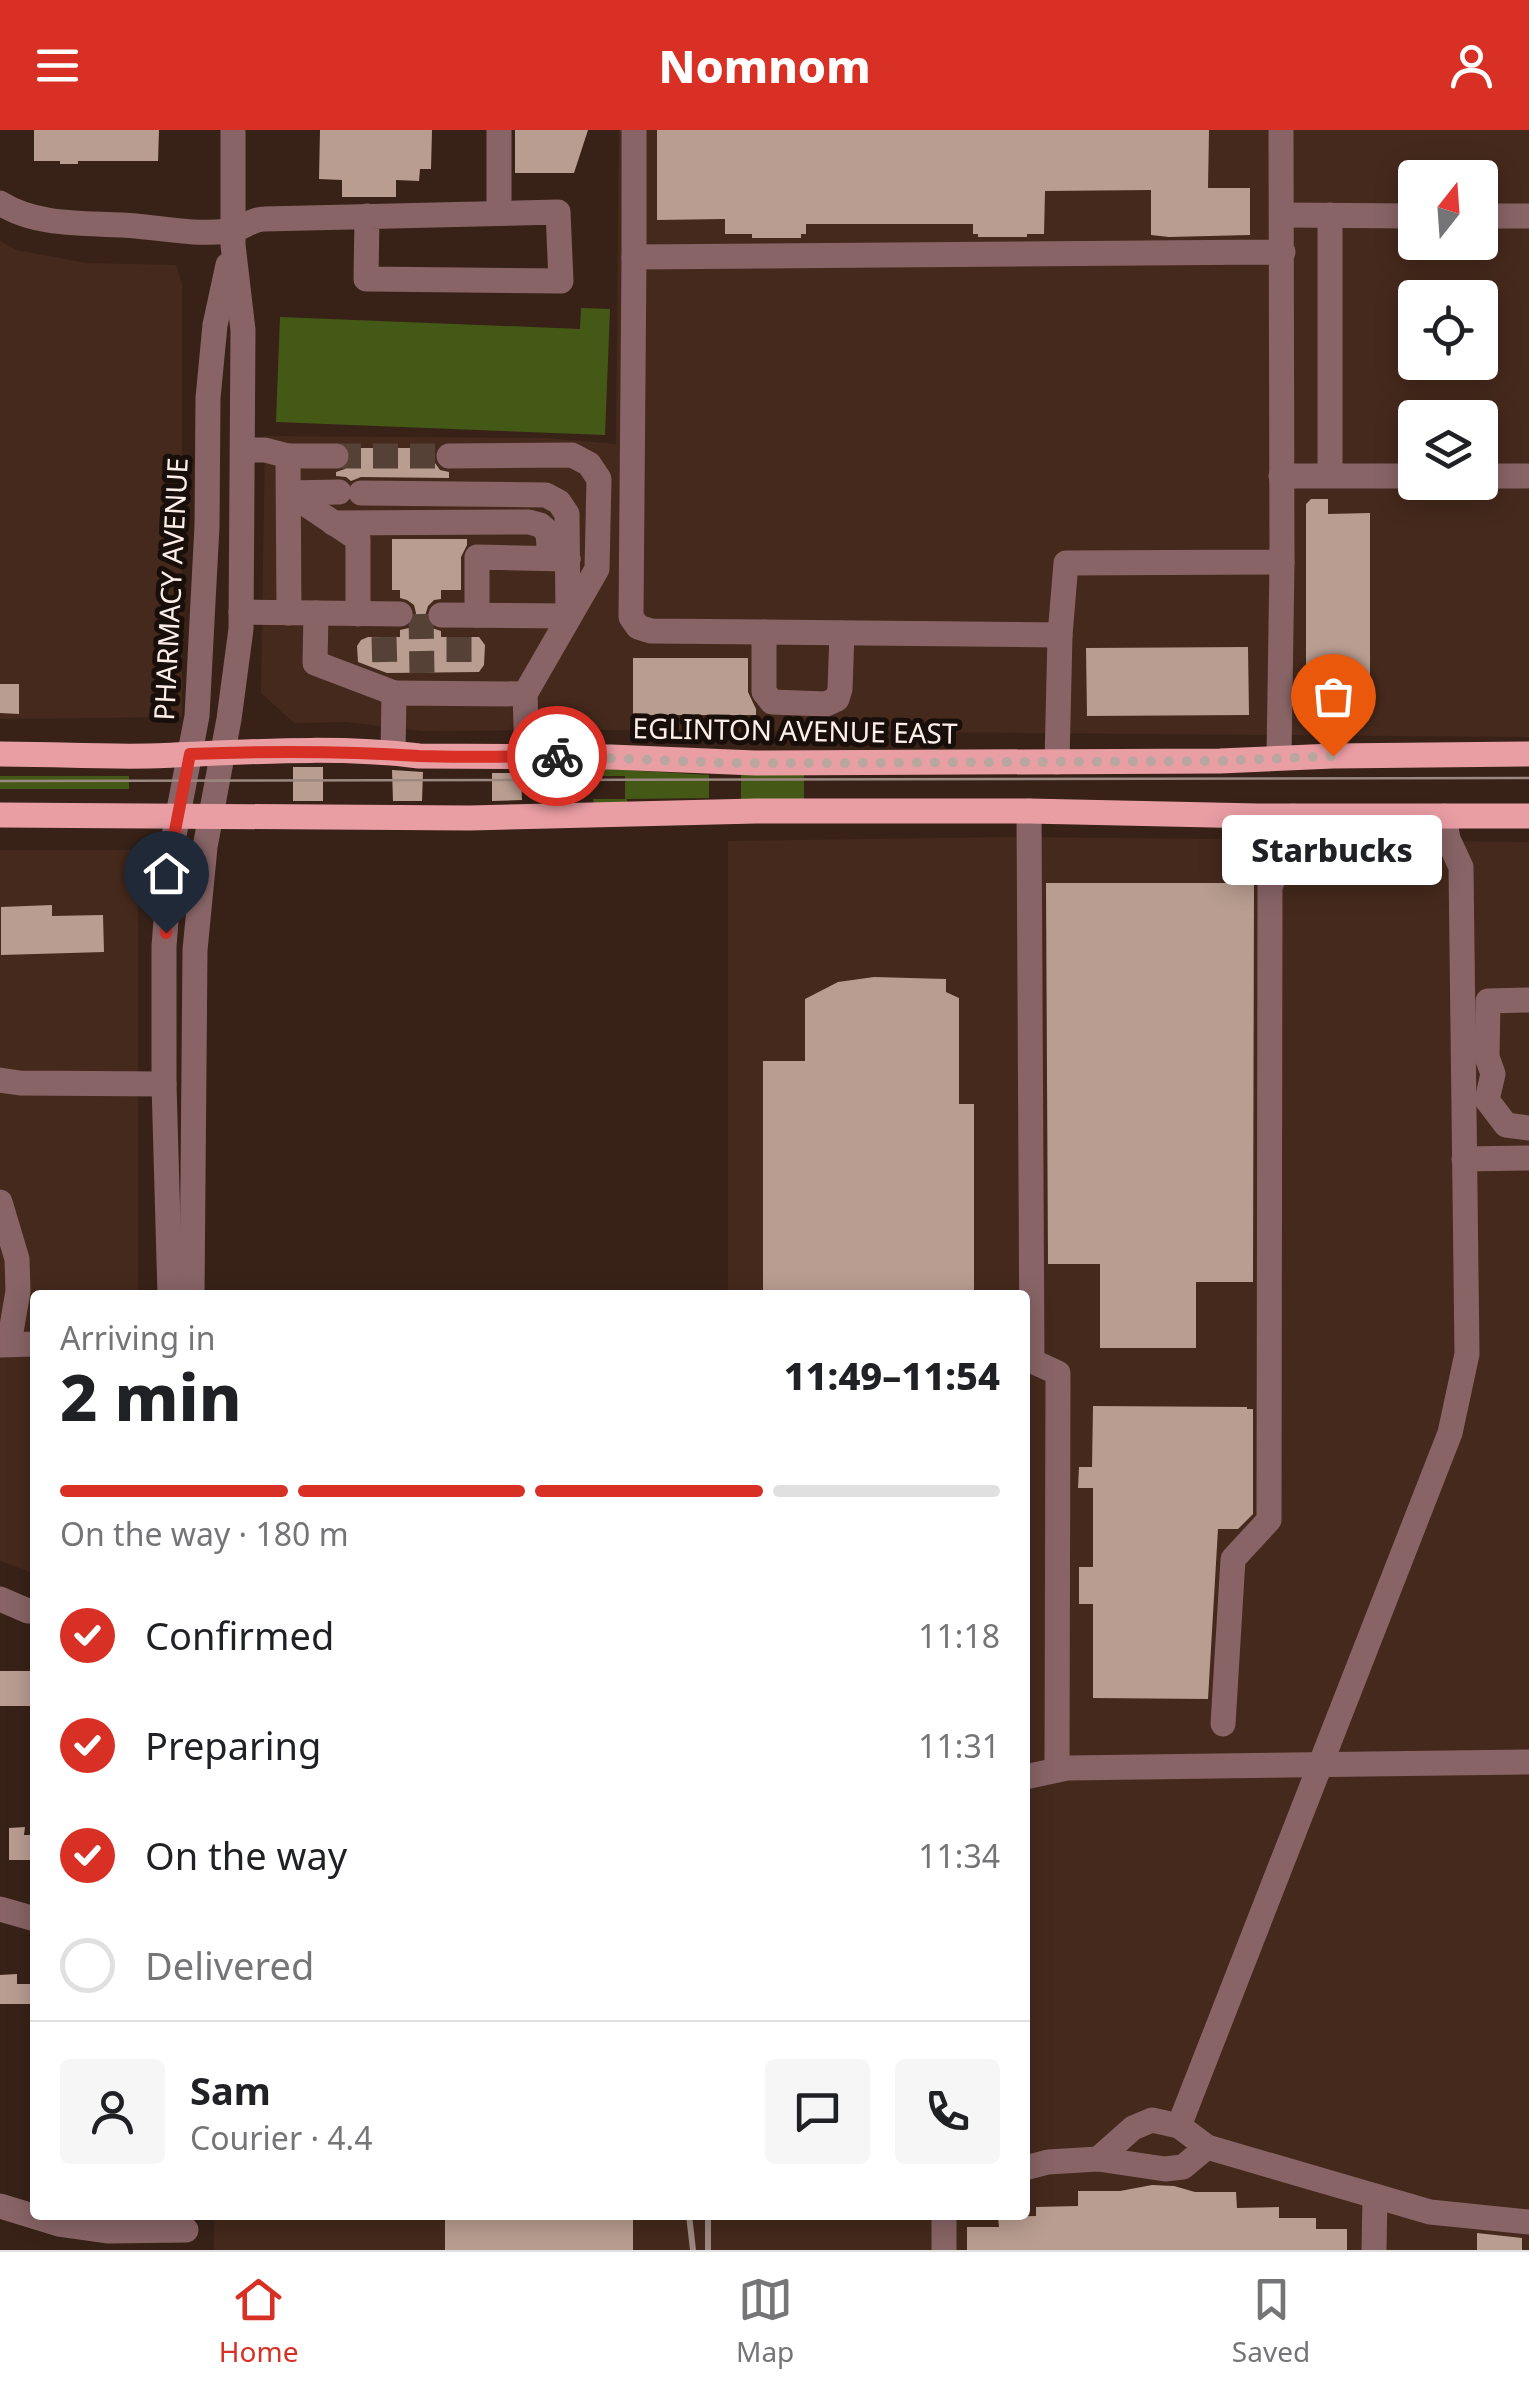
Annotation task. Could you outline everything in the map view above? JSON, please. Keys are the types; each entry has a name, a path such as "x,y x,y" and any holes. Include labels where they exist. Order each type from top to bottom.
{"main road":[{"name":"EGLINTON AVENUE EAST","path":"0,754 393,752 419,756 612,757 727,763 1220,761 1529,754"},
{"path":"0,814 470,818 1029,811 1529,816"}],"street":[{"name":"PHARMACY AVENUE","path":"192,1290 195,950 205,846 236,665 241,612 243,330 233,238 233,130"},
{"path":"499,213 500,130"},
{"path":"634,130 631,617 638,627 651,631 1060,635"},
{"path":"1280,757 1281,130"},
{"path":"0,203 48,221 233,238 257,219 367,216 558,212 561,280 366,279 367,216"},
{"path":"1282,214 1398,216"},
{"path":"1330,216 1330,476"},
{"path":"1498,216 1529,216"},
{"name":"PHARMACY AVENUE","path":"170,1290 164,946 172,846 197,716 208,398 215,326 233,238"},
{"path":"634,257 1282,252"},
{"path":"244,450 288,456 336,456"},
{"path":"449,456 572,455 589,464 600,479 598,568 525,694 526,756"},
{"path":"288,456 289,613"},
{"path":"487,456 488,495"},
{"path":"1281,476 1398,476"},
{"path":"1498,476 1529,476"},
{"path":"289,493 546,496 559,502 567,514 568,616"},
{"path":"241,612 316,613 381,620 358,539 289,493"},
{"path":"436,494 470,510 538,510 567,528"},
{"path":"333,523 529,522 548,532 549,548 568,560"},
{"path":"568,560 477,557 459,621 568,616"},
{"path":"1057,762 1066,563 1282,562"},
{"path":"316,613 315,663 388,685 460,684 525,694"},
{"path":"764,632 764,692 772,702 826,704 837,698 840,688 842,633"},
{"path":"388,685 393,752"},
{"path":"1029,811 1032,1360 1058,1372 1056,1770"},
{"path":"1223,1724 1233,1558 1269,1520 1270,887 1288,844 1293,816"},
{"path":"1179,2126 1450,1433 1467,1354 1460,867 1448,839 1444,816"},
{"path":"1529,1000 1488,1001 1487,1057 1493,1074 1487,1100 1506,1125 1529,1128"},
{"path":"0,1080 20,1084 164,1084"},
{"path":"1464,1160 1529,1158"},
{"path":"0,1202 17,1259 18,1291 4,1345 30,1344"},
{"path":"0,1599 30,1611"},
{"path":"1030,1776 1056,1770 1529,1762"},
{"path":"0,1908 30,1917"},
{"path":"1098,2159 1132,2128 1152,2120 1179,2126 1207,2147 1430,2212 1529,2222"},
{"path":"1030,2167 1098,2159 1165,2169 1183,2167 1207,2147"},
{"path":"1374,2250 1375,2196"},
{"path":"0,2206 30,2215"},
{"path":"46,2220 109,2231 186,2232"},
{"path":"944,2220 944,2250"}],"shaded area":[{"path":"619,130 1529,130 1529,737 422,731 345,722 294,723 261,693 265,436 548,438 616,444"},
{"path":"0,241 17,250 86,263 176,265 182,284 182,717 0,719"},
{"path":"1011,837 1529,842 1529,2250 214,2250 214,2220 1030,2220 1030,1290 728,1290 728,841"},
{"path":"0,850 138,850 138,1290 30,1290 30,1572 0,1561"}],"green space":[{"path":"581,308 610,309 605,435 276,422 280,317 580,329"},
{"path":"593,768 709,775 709,798 627,799 627,803 594,807 593,799 625,799 625,776 593,776"},
{"path":"804,772 804,801 741,800 741,773"},
{"path":"0,776 129,776 129,789 0,789"}],"building":[{"path":"34,130 159,130 158,161 34,161"},
{"path":"320,130 432,130 431,169 420,169 419,181 396,180 396,197 342,197 342,180 319,179"},
{"path":"515,130 588,130 574,173 515,173"},
{"path":"657,130 1209,130 1208,188 1250,188 1250,235 1151,235 1151,190 1045,191 1044,234 1027,237 978,237 973,234 973,224 806,224 806,234 801,234 801,238 725,234 725,219 657,220"},
{"path":"350,448 435,448 435,463 440,470 449,472 449,478 361,477 351,481 336,476 350,463"},
{"path":"1311,499 1328,499 1328,514 1370,513 1370,715 1306,715 1306,504"},
{"path":"392,539 467,539 461,557 461,590 441,590 441,599 428,606 425,616 432,628 441,631 441,637 479,637 485,645 484,665 479,672 387,673 358,662 357,646 361,640 400,637 400,630 409,628 414,621 414,605 400,598 400,590 392,590"},
{"path":"1248,647 1249,715 1087,716 1086,648"},
{"path":"633,658 748,658 748,692 756,715 633,715"},
{"path":"0,684 19,684 19,714 0,713"},
{"path":"293,767 323,767 323,801 293,801"},
{"path":"392,770 423,772 422,801 393,801"},
{"path":"492,773 521,773 522,800 492,801"},
{"path":"1046,883 1254,883 1253,1282 1196,1282 1196,1348 1100,1348 1100,1264 1048,1264"},
{"path":"52,905 52,916 103,915 104,952 1,955 1,907"},
{"path":"874,977 946,979 946,992 959,998 959,1104 974,1104 974,1290 763,1290 763,1061 805,1061 805,999 838,982"},
{"path":"1093,1406 1253,1409 1253,1514 1238,1529 1218,1529 1208,1699 1093,1698 1093,1604 1079,1604 1079,1567 1093,1567 1093,1488 1078,1488 1079,1467 1092,1467"},
{"path":"0,1671 30,1671 30,1706 0,1706"},
{"path":"25,1827 24,1835 30,1835 30,1860 9,1860 9,1828"},
{"path":"17,1974 17,1984 30,1984 30,2004 0,2004 0,1975"},
{"path":"1152,2185 1195,2192 1236,2192 1237,2208 1279,2207 1279,2218 1316,2218 1316,2229 1347,2229 1347,2250 967,2250 967,2227 999,2227 998,2220 1030,2220 1030,2216 1036,2216 1036,2207 1078,2206 1078,2191 1120,2191"},
{"path":"445,2220 633,2220 633,2250 445,2250"},
{"path":"1477,2233 1522,2238 1522,2250 1477,2250"}],"tunnel":[{"path":"336,456 449,456"},
{"path":"421,614 422,673"},
{"path":"384,637 385,673"},
{"path":"459,637 459,673"}],"tram line":[{"path":"0,781 1529,778"}],"railway":[{"path":"690,2220 693,2250"},
{"path":"708,2220 708,2250"}],"way so far":[{"path":"557,756 831,763 1220,761 1333,756"}],"place":[{"name":"Starbucks","path":"1333,756"}],"route":[{"path":"166,933 172,846 190,754 393,752 419,756 557,756"}]}
